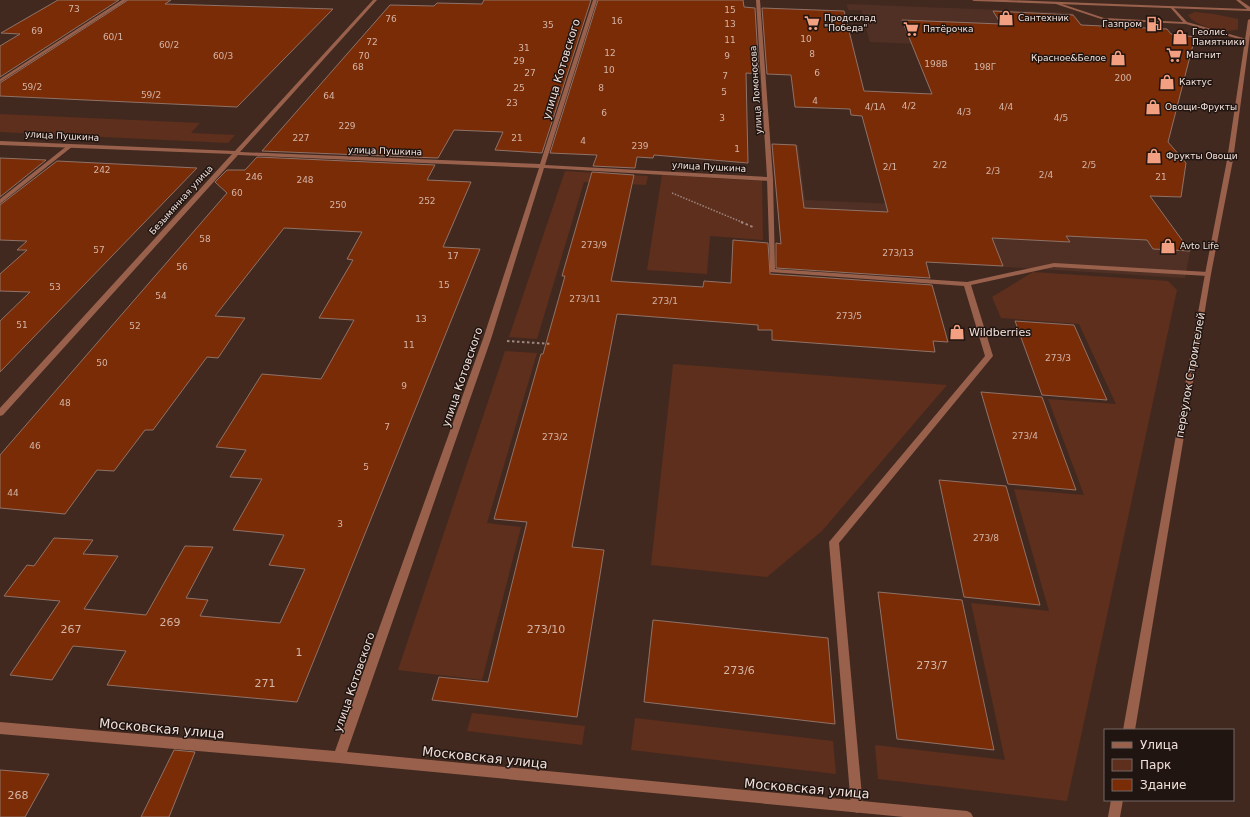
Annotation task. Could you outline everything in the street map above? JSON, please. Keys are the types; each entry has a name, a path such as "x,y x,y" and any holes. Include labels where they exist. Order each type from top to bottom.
{"street":[{"path":"0,81 125,0"},
{"name":"Безымянная улица","path":"0,413 375,0"},
{"name":"улица Котовского","path":"339,757 487,339 595,0"},
{"name":"улица Ломоносова","path":"758,0 770,179 772,271 967,284"},
{"path":"974,0 1250,10"},
{"path":"1238,0 1250,10"},
{"path":"1057,3 1104,19 1186,23 1248,40"},
{"path":"1172,7 1186,23"},
{"name":"переулок Строителей","path":"1129,729 1208,274 1230,160 1250,20"},
{"name":"улица Пушкина","path":"0,142 235,154 542,166 770,179"},
{"path":"0,202 70,146"},
{"path":"858,807 834,542 989,356 967,284 1054,265 1208,274"},
{"name":"Московская улица","path":"0,728 339,757 967,817"},
{"path":"1114,817 1117,801"}],"path":[{"path":"669,192 771,235"},
{"path":"487,339 552,344"}],"shaded area":[{"path":"847,4 1073,13 1086,30 1195,36 1171,131 1038,49 870,42 861,10 848,10"},
{"path":"772,144 798,145 805,200 1095,213 1154,203 1190,251 1185,278 782,253"}],"green space":[{"path":"1195,12 1238,19 1238,29 1218,30 1203,26 1191,19 1188,15"},
{"path":"0,114 200,123 191,133 235,135 228,143 0,132"},
{"path":"565,171 648,176 646,185 584,182 537,339 509,337"},
{"path":"662,175 762,181 763,240 710,236 707,274 647,270"},
{"path":"1033,272 1168,281 1177,290 1067,801 878,779 875,745 1005,760 971,603 1049,611 1014,489 1084,495 1048,399 1116,404 1079,324 1001,318 992,297"},
{"path":"505,351 537,353 487,523 521,527 482,680 398,670"},
{"path":"673,364 947,385 822,531 767,577 651,565"},
{"path":"472,713 585,726 582,745 467,731"},
{"path":"635,718 833,741 836,774 631,750"}],"building":[{"path":"58,0 119,0 0,77 0,46 20,34 1,33"},
{"path":"128,0 171,0 165,4 333,9 237,107 0,96 0,83"},
{"path":"484,0 591,0 542,153 495,150 503,132 454,130 438,158 262,151 390,5 434,6 437,3 482,4"},
{"path":"598,0 743,0 744,7 755,8 759,74 746,73 748,163 654,155 653,158 637,157 635,168 593,166 597,155 550,153"},
{"path":"762,8 844,11 864,91 932,94 902,20 1001,24 993,11 1073,15 1081,25 1167,29 1171,34 1195,37 1168,142 1186,163 1181,197 1150,196 1190,251 1153,249 1147,240 1066,236 1070,242 992,238 1003,266 926,262 930,278 776,268 776,243 781,244 772,144 796,145 804,208 888,212 862,116 851,115 850,109 795,107 791,75 767,74"},
{"path":"257,157 435,165 427,180 471,182 443,247 480,249 297,702 107,685 126,651 73,646 52,680 10,675 60,601 4,596 27,565 34,566 54,538 93,540 83,554 118,556 84,609 146,615 185,546 213,547 186,598 208,600 200,616 280,623 305,569 269,565 284,535 233,530 262,479 230,477 246,450 216,447 262,374 321,379 354,320 319,318 353,260 347,259 362,232 284,228 215,316 245,318 218,358 207,357 153,430 145,430 114,471 97,470 65,514 0,508 0,455 227,193 215,182 227,170 245,170"},
{"path":"0,158 46,160 0,197"},
{"path":"57,161 197,168 0,372 0,321 30,292 0,291 0,274 27,250 17,250 27,241 0,240 0,205"},
{"path":"592,172 634,175 611,281 703,287 704,281 731,283 733,240 768,243 770,274 932,285 948,342 933,341 935,352 772,340 772,330 758,330 758,325 617,314 572,547 604,550 577,717 432,700 439,677 488,682 527,522 494,519 541,354 543,354 565,276 562,276"},
{"path":"1015,321 1074,325 1107,400 1042,395"},
{"path":"981,392 1042,397 1076,490 1008,484"},
{"path":"939,480 1006,486 1040,605 964,597"},
{"path":"878,592 962,600 994,750 897,739"},
{"path":"653,620 828,638 835,724 644,702"},
{"path":"174,750 195,752 169,817 141,817"},
{"path":"0,770 49,774 25,817 0,817"}],"place":[{"name":"Сантехник","path":"1006,18"},
{"name":"Продсклад \"Победа\"","path":"812,23"},
{"name":"Газпром","path":"1154,24"},
{"name":"Пятёрочка","path":"911,29"},
{"name":"Геолис. Памятники","path":"1180,37"},
{"name":"Магнит","path":"1174,55"},
{"name":"Красное&Белое","path":"1118,58"},
{"name":"Кактус","path":"1167,82"},
{"name":"Овощи-Фрукты","path":"1153,107"},
{"name":"Фрукты Овощи","path":"1154,156"},
{"name":"Avto Life","path":"1168,246"},
{"name":"Wildberries","path":"957,332"}]}
